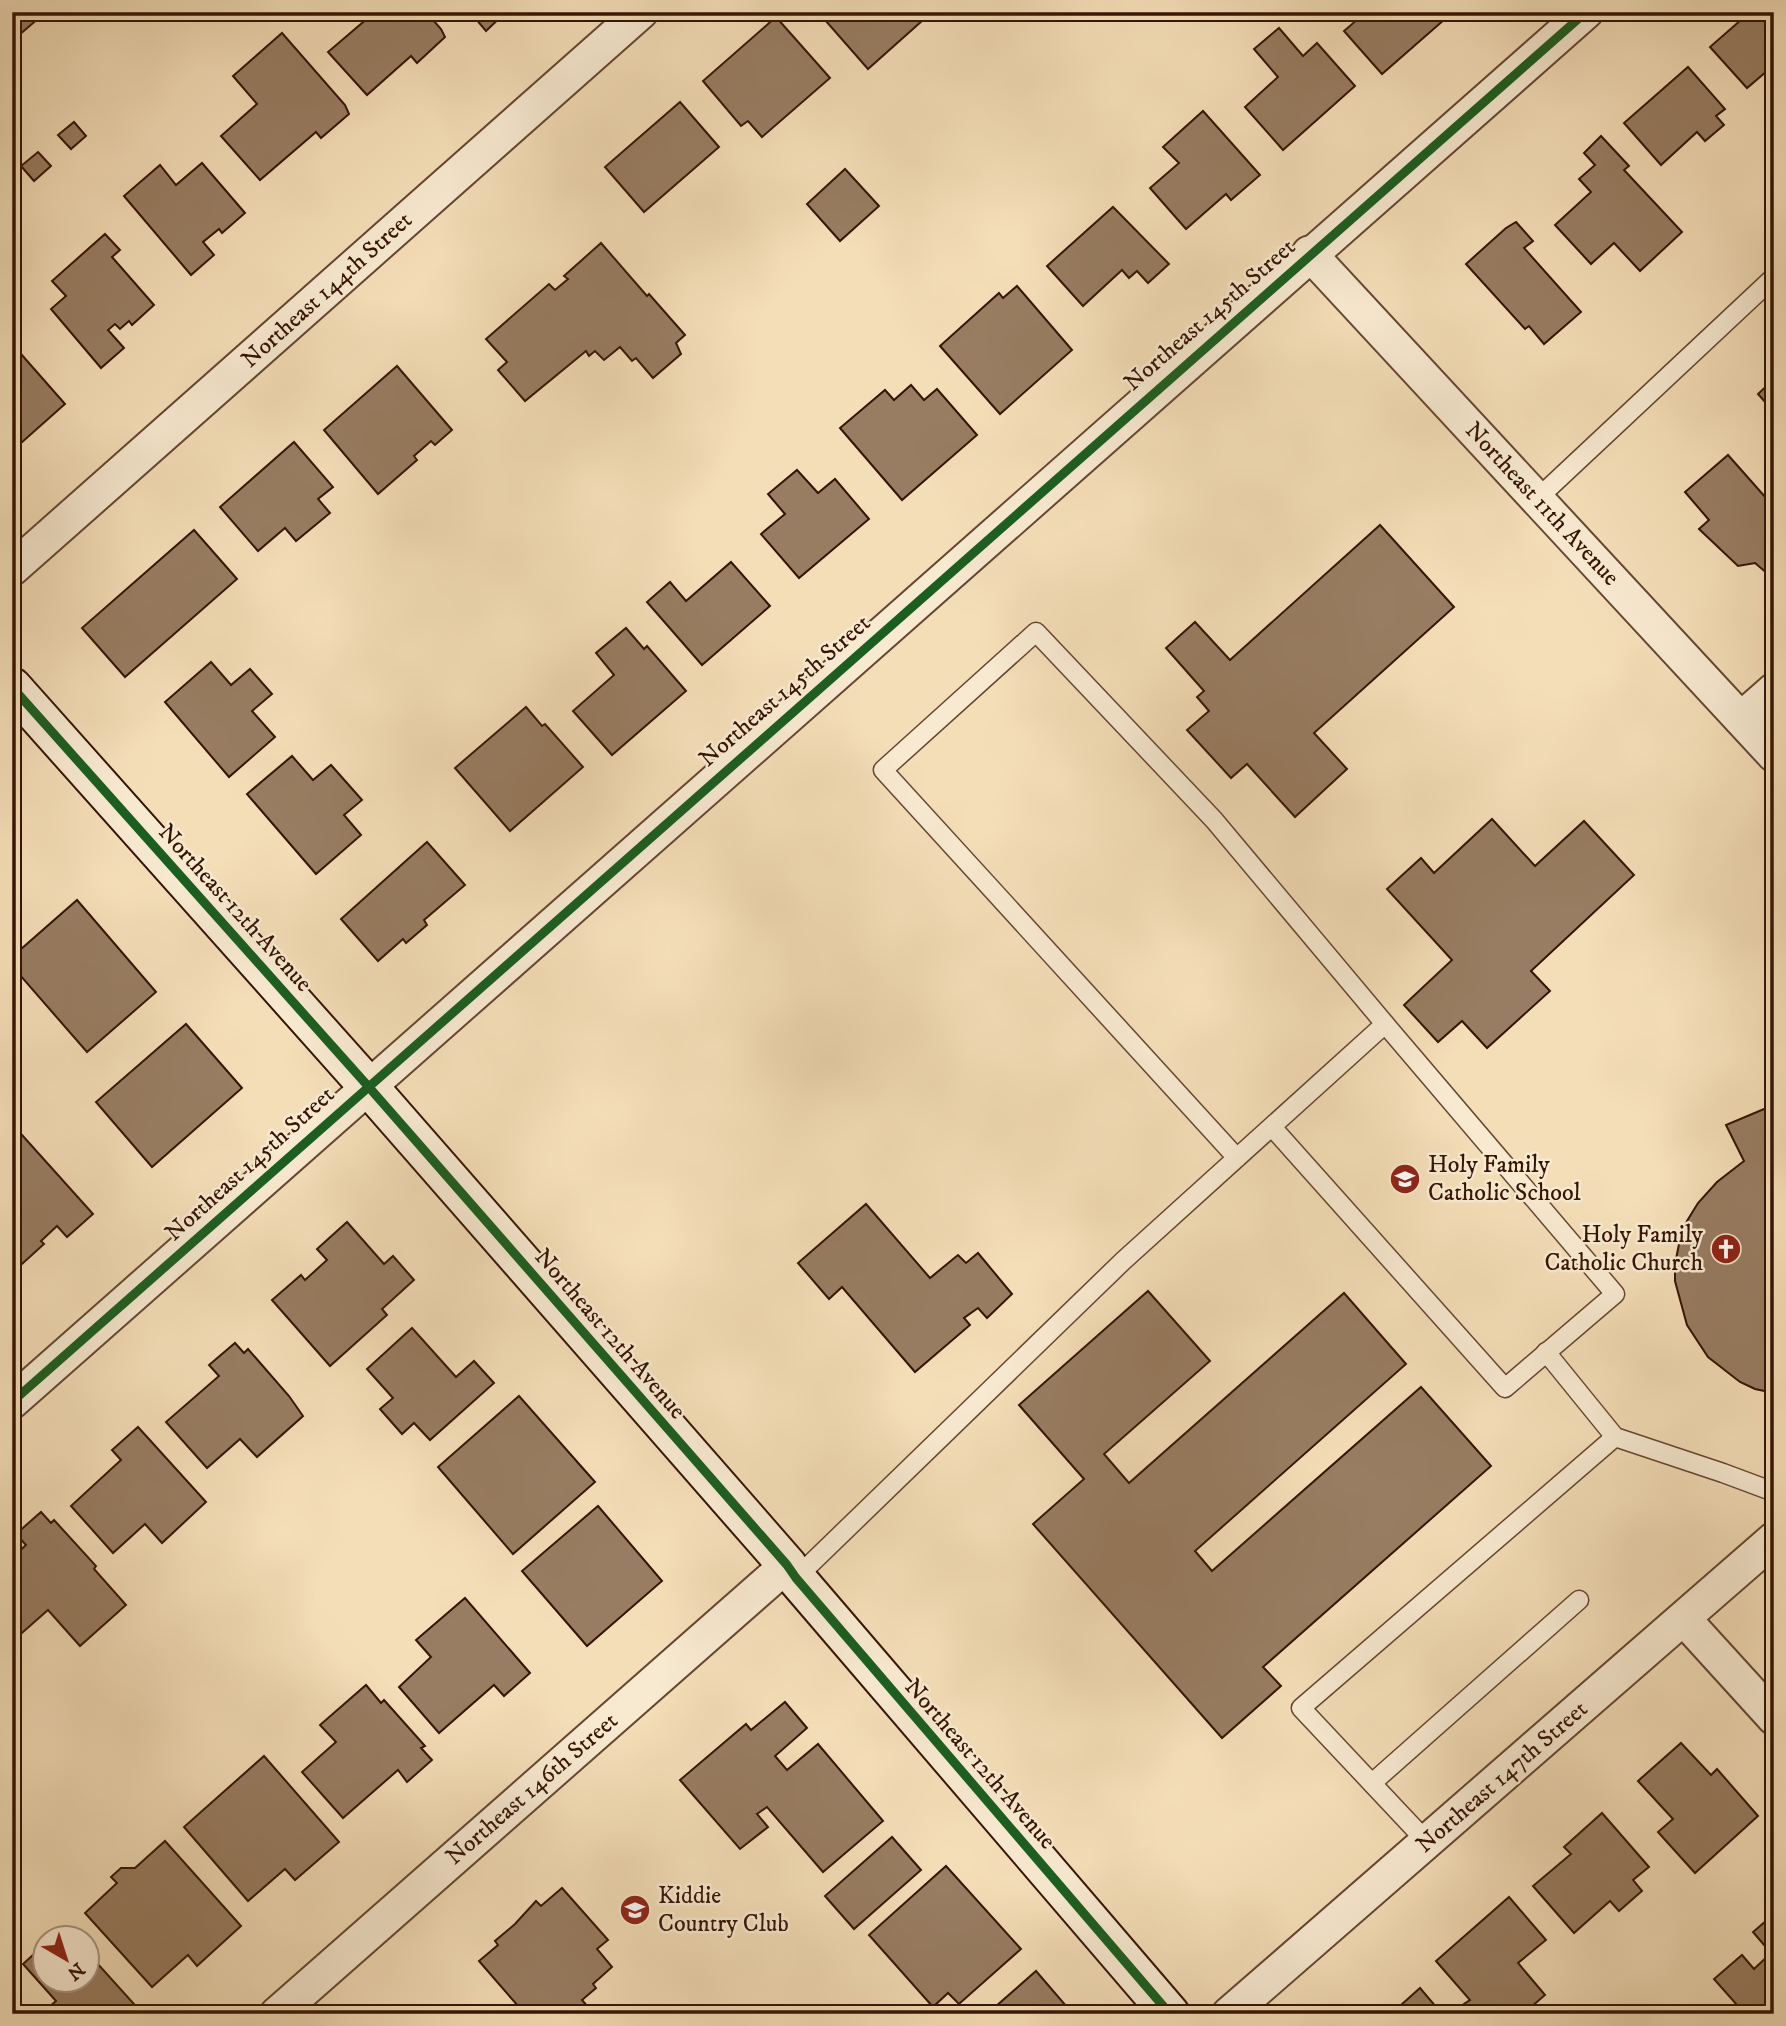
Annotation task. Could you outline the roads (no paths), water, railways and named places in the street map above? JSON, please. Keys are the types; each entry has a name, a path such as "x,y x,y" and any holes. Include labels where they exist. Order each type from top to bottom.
{"street":[{"name":"Northeast 144th Street","path":"12,569 641,12"},
{"name":"Northeast 145th Street","path":"12,1402 1309,253 1586,12"},
{"name":"Northeast 11th Avenue","path":"1309,253 1774,755"},
{"name":"Northeast 12th Avenue","path":"12,687 367,1085 791,1572 1170,2014"},
{"path":"1741,719 1774,690"},
{"name":"Northeast 147th Street","path":"1229,2014 1774,1539"},
{"name":"Northeast 146th Street","path":"277,2014 791,1572"},
{"path":"1684,1619 1774,1718"}],"lane":[{"path":"1537,499 1774,277"},
{"path":"1237,1158 883,770 1036,632 1214,820 1615,1294 1505,1388 1272,1127"},
{"path":"791,1572 1123,1261 1385,1024"},
{"path":"1546,1352 1615,1437 1774,1492"},
{"path":"1427,1842 1301,1708 1615,1437"},
{"path":"1372,1783 1579,1601"}],"place":[{"name":"Holy Family Catholic School","path":"1405,1179"},
{"name":"Holy Family Catholic Church","path":"1726,1249"},
{"name":"Kiddie Country Club","path":"635,1910"}]}
